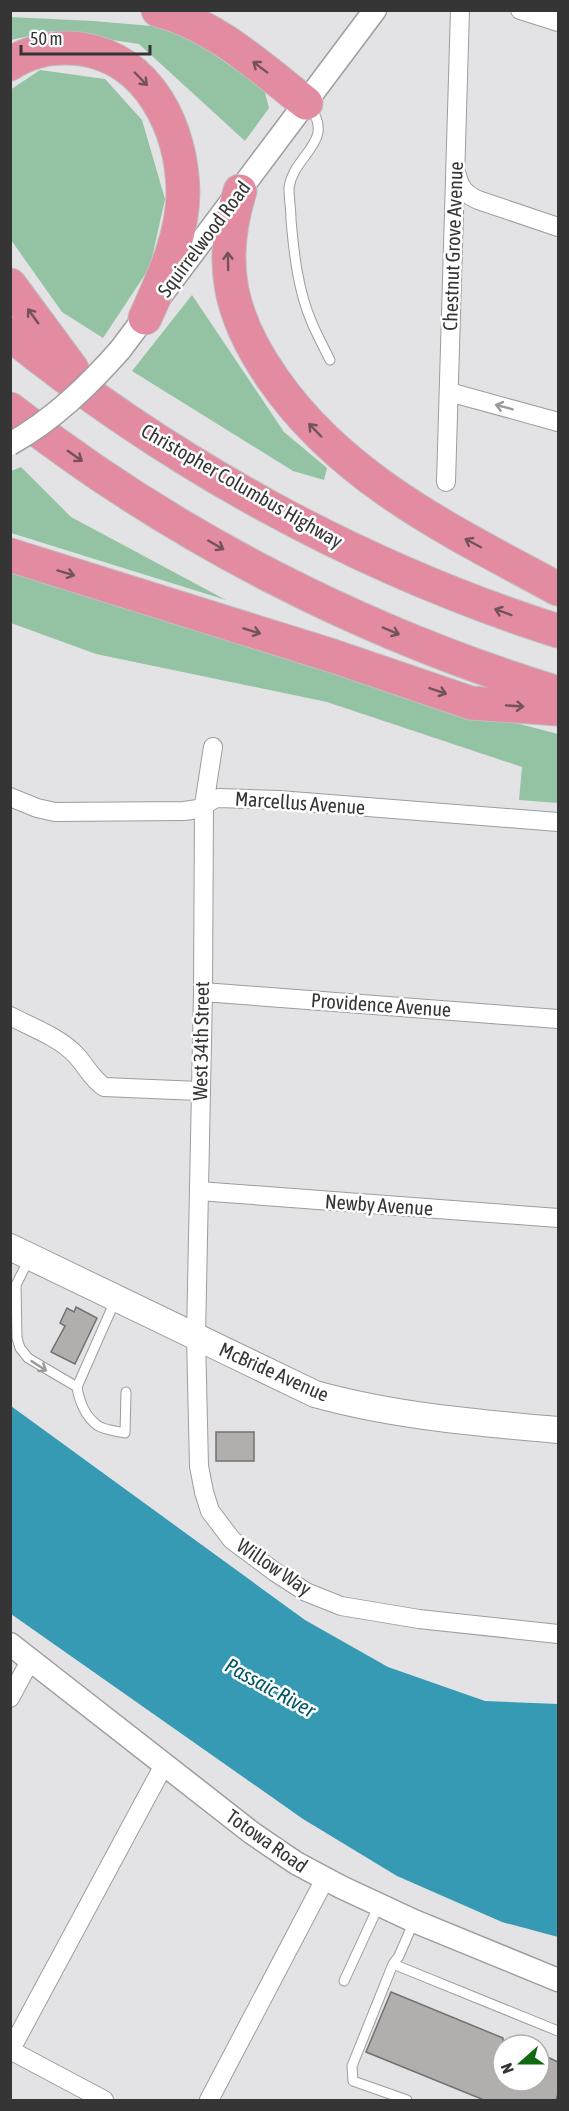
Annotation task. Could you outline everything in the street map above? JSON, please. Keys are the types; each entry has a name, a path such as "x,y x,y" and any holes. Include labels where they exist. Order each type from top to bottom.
{"highway":[{"path":"158,10 196,24 216,35 306,103"},
{"path":"10,64 33,53 50,49 70,48 91,51 112,57 129,67 145,82 158,100 176,144 183,192 176,238 145,318"},
{"path":"240,191 232,216 228,241 230,286 238,317 252,347 302,417 329,444 383,488 443,527 558,589"},
{"path":"10,285 92,397"},
{"name":"Christopher Columbus Highway","path":"10,334 92,397 160,442 214,475 326,536 422,580 558,631"},
{"path":"10,409 116,484 216,545 268,573 321,600 429,648 558,693"},
{"path":"10,555 333,656 471,703 558,709"}],"main road":[{"name":"McBride Avenue","path":"20,1252 315,1394 351,1404 558,1430"}],"street":[{"name":"Squirrelwood Road","path":"10,444 71,400 120,350 375,10"},
{"name":"Chestnut Grove Avenue","path":"446,482 460,10"},
{"path":"520,10 558,22"},
{"path":"456,158 460,186 466,195 558,227"},
{"path":"449,392 558,422"},
{"name":"West 34th Street","path":"196,1337 199,1091 203,992 204,805 213,747"},
{"name":"Marcellus Avenue","path":"10,797 37,808 55,812 184,811 198,808 219,798 279,800 558,822"},
{"name":"Providence Avenue","path":"203,992 558,1019"},
{"path":"10,1017 60,1042 76,1055 98,1083 104,1087 199,1091"},
{"name":"Newby Avenue","path":"199,1191 558,1218"},
{"name":"Willow Way","path":"196,1337 200,1475 210,1512 232,1540 306,1592 341,1606 419,1619 558,1634"},
{"name":"Totowa Road","path":"10,1644 252,1833 296,1863 414,1921 558,1980"},
{"path":"10,1698 31,1659"},
{"path":"104,2100 11,2051 165,1763"},
{"path":"209,2100 325,1879"}],"lane":[{"path":"306,103 316,115 320,130 314,144 293,173 289,189 294,259 311,321 330,360"},
{"path":"20,1252 16,1285 17,1338 20,1348 28,1358 77,1387"},
{"path":"116,1299 77,1387 84,1409 97,1426 125,1433 126,1392"},
{"path":"344,1981 379,1905"},
{"path":"407,2100 353,2081 352,2066 393,1964 399,1956 414,1921"},
{"path":"393,1964 558,2031"}],"green space":[{"path":"10,17 175,28 264,89 269,108 245,141 139,44 52,31 11,40"},
{"path":"40,70 105,79 142,120 165,199 150,267 103,338 62,312 11,240 10,90"},
{"path":"192,295 284,432 327,468 324,480 293,471 132,371"},
{"path":"21,467 71,517 226,600 11,533 11,471"},
{"path":"10,568 439,703 558,734 558,803 519,800 522,767 327,702 96,654 11,623"}],"water":[{"name":"Passaic River","path":"11,1406 305,1620 388,1667 485,1701 558,1704 558,1937 502,1922 397,1876 303,1819 11,1614"}],"building":[{"path":"76,1307 97,1318 75,1364 51,1352 65,1326 60,1323 67,1308 74,1312"},
{"path":"216,1432 254,1432 254,1461 216,1461"},
{"path":"391,1992 491,2033 491,2093 551,2093 551,2059 558,2062 558,2094 556,2100 484,2100 366,2052"}]}
